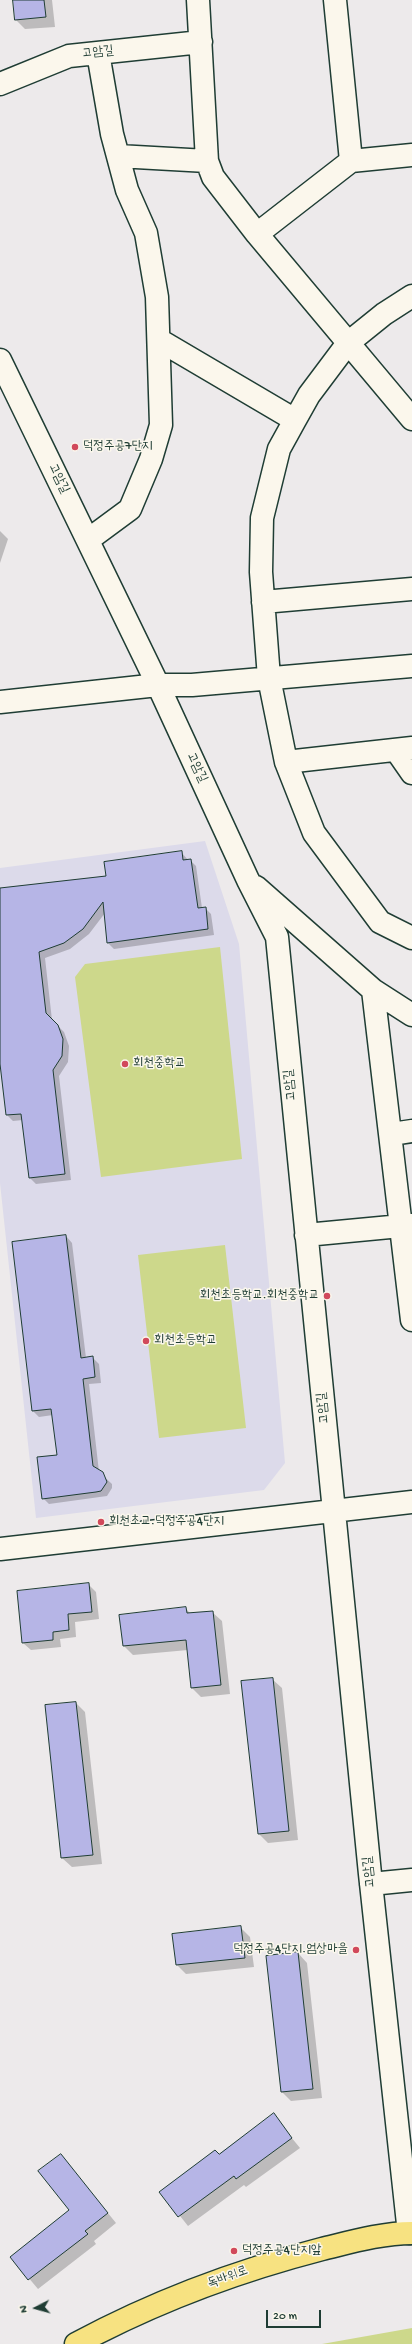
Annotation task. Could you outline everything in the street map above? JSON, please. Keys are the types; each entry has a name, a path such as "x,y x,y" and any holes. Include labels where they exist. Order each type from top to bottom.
{"main road":[{"name":"독바위로","path":"76,2344 177,2297 251,2270 350,2242 411,2233"}],"street":[{"path":"198,0 207,161 213,177 257,234 412,419"},
{"path":"335,0 351,161"},
{"name":"고암길","path":"0,84 69,56 201,42"},
{"path":"88,540 130,509 151,459 161,425 157,297 146,233 127,190 112,134 98,53"},
{"path":"118,156 207,161"},
{"path":"257,234 351,161 412,156"},
{"path":"412,296 384,314 348,343 309,395 295,420 280,449 262,518 261,572 269,678 286,762 314,833 380,922 412,938"},
{"path":"159,340 295,420"},
{"name":"고암길","path":"0,360 158,685 248,880 277,937 371,1884 411,2233"},
{"path":"263,602 412,589"},
{"path":"0,702 158,685 192,685 412,666"},
{"path":"286,762 404,749 412,773"},
{"path":"248,880 373,990 412,1015"},
{"path":"373,990 402,1132 412,1320"},
{"path":"306,1235 406,1226"},
{"path":"0,1549 412,1502"},
{"path":"371,1884 412,1880"}],"shaded area":[{"path":"205,841 239,944 285,1463 264,1490 36,1518 0,1183 0,868"}],"green space":[{"path":"220,947 242,1159 101,1177 75,977 85,964"},
{"path":"225,1245 246,1428 159,1438 138,1255"},
{"path":"412,2328 412,2344 322,2344"}],"building":[{"path":"13,0 44,0 46,17 15,20"},
{"path":"182,851 183,860 191,859 198,908 206,907 208,929 107,943 103,902 83,929 64,943 39,952 46,1013 58,1025 63,1039 62,1056 53,1070 65,1174 29,1178 21,1114 6,1115 0,1064 0,888 106,876 104,862"},
{"path":"66,1235 81,1358 93,1356 95,1377 83,1379 93,1466 103,1472 107,1482 101,1491 42,1499 37,1457 57,1455 51,1409 32,1411 12,1242"},
{"path":"89,1583 92,1612 68,1614 69,1630 53,1632 53,1640 22,1643 17,1591"},
{"path":"186,1607 187,1613 213,1611 221,1685 191,1688 186,1640 123,1646 119,1615"},
{"path":"273,1678 289,1831 258,1834 241,1681"},
{"path":"76,1702 93,1855 61,1858 45,1705"},
{"path":"241,1926 245,1958 176,1965 172,1934"},
{"path":"298,1952 313,2089 281,2092 266,1956"},
{"path":"274,2113 292,2138 236,2179 234,2176 178,2217 159,2192 215,2150 219,2154"},
{"path":"61,2154 108,2213 85,2231 88,2234 28,2280 10,2257 69,2210 38,2171"}],"place":[{"name":"덕정주공7단지","path":"75,447"},
{"name":"회천중학교","path":"125,1064"},
{"name":"회천초등학교.회천중학교","path":"327,1296"},
{"name":"회천초등학교","path":"146,1341"},
{"name":"회천초교.덕정주공4단지","path":"101,1522"},
{"name":"덕정주공4단지.엄상마을","path":"356,1950"},
{"name":"덕정주공4단지앞","path":"234,2251"}]}
